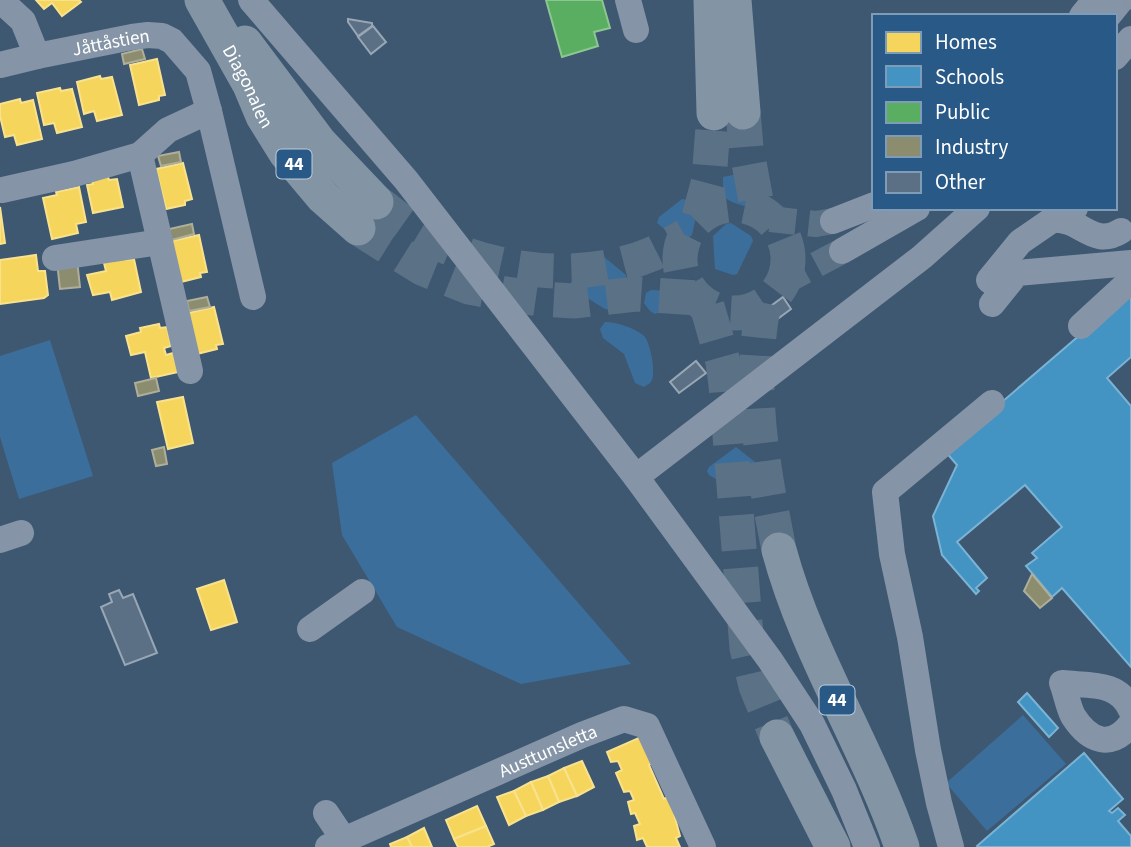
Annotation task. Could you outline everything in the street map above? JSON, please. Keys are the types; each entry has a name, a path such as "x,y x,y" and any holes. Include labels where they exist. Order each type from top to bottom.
{"main road":[{"name":"Diagonalen","path":"202,0 286,153 323,197 367,215 348,175 319,142 272,76 211,0"},
{"path":"711,0 729,113 734,0"},
{"name":"44","path":"779,550 814,650 902,847"},
{"path":"777,737 833,847"}],"street":[{"path":"0,0 23,21 37,56 0,65"},
{"path":"251,0 406,180 636,477 770,660 812,724 844,790 867,847"},
{"path":"628,0 636,30"},
{"path":"1084,14 1095,0"},
{"path":"1110,14 1121,0"},
{"name":"Jåttåstien","path":"37,56 148,35 162,36 172,41 198,71 253,297"},
{"path":"1117,55 1131,39"},
{"path":"2,190 74,174 140,155 169,130 209,111"},
{"path":"140,155 190,371"},
{"path":"833,221 872,206"},
{"path":"842,251 914,210"},
{"path":"636,477 922,257 975,210"},
{"path":"1121,231 1098,237 1072,216 1020,242 989,280 997,298 1017,273 1131,263"},
{"path":"55,258 160,242"},
{"path":"1081,326 1131,280"},
{"path":"951,847 928,750 892,554 886,492 992,403"},
{"path":"310,629 362,592"},
{"path":"1131,710 1126,699 1113,689 1062,683 1073,715 1090,736 1106,741 1122,736 1131,724"},
{"name":"Austtunsletta","path":"336,844 624,719 647,726 703,847"},
{"path":"326,813 336,844"}],"shaded area":[{"path":"743,173 751,187 747,204 744,206 726,198 723,185 723,177"},
{"path":"682,199 687,200 697,212 692,235 681,243 657,223 659,217"},
{"path":"731,223 751,236 753,241 737,274 733,275 715,269 713,236 726,224"},
{"path":"603,256 626,275 626,297 609,310 571,288 570,284 574,277"},
{"path":"651,290 691,292 693,301 655,314 644,303 646,293"},
{"path":"605,322 630,328 646,338 653,370 652,380 644,387 635,383 624,354 603,338 600,329"},
{"path":"50,340 93,476 19,499 0,437 0,356"},
{"path":"416,415 631,664 521,684 397,627 342,535 332,463"},
{"path":"736,447 755,462 755,483 740,493 709,475 707,471"},
{"path":"1023,715 1066,764 987,831 946,783"}],"building: Homes":[{"path":"36,0 81,2 62,16 52,3 44,9"},
{"path":"157,59 165,95 159,96 159,100 139,105 130,65"},
{"path":"100,76 101,79 112,77 122,115 97,121 94,111 84,114 77,82"},
{"path":"60,88 61,91 72,89 82,127 57,133 54,123 44,125 37,93"},
{"path":"20,99 21,103 33,100 42,139 17,145 14,135 5,137 0,104"},
{"path":"183,163 192,199 185,201 185,205 166,209 156,169"},
{"path":"107,174 109,180 117,179 123,207 93,213 87,185 93,184 91,178"},
{"path":"79,187 86,222 76,224 78,233 52,239 43,198"},
{"path":"0,207 5,243 0,244"},
{"path":"199,235 207,272 200,273 201,277 181,282 172,241"},
{"path":"125,254 126,260 134,259 141,292 112,300 110,292 93,295 87,275 106,271 103,259"},
{"path":"36,255 38,271 45,271 48,295 44,298 0,304 0,260"},
{"path":"214,307 223,344 216,345 217,349 197,354 188,313"},
{"path":"159,324 160,328 167,327 171,346 164,348 166,355 173,353 178,372 151,378 145,352 131,355 126,336 141,332 140,328"},
{"path":"183,397 193,443 168,449 157,402"},
{"path":"224,580 237,622 211,630 197,589"},
{"path":"641,737 652,763 649,765 664,799 668,797 673,810 680,836 676,838 680,847 647,847 643,838 637,840 634,826 640,824 635,813 631,814 628,802 634,800 630,791 624,792 616,773 622,770 618,761 611,762 607,752"},
{"path":"582,761 594,787 577,796 564,768"},
{"path":"564,768 577,796 559,802 548,776"},
{"path":"548,776 559,802 543,810 531,782"},
{"path":"531,782 543,810 526,816 514,791"},
{"path":"514,791 526,816 509,825 497,797"},
{"path":"477,806 486,826 454,839 446,820"},
{"path":"486,826 494,844 487,847 458,847 454,839"},
{"path":"424,828 432,847 412,847 407,837"},
{"path":"407,837 412,847 391,847 390,844"}],"building: Schools":[{"path":"1131,291 1131,357 1107,378 1131,406 1131,667 1062,588 1052,597 1026,566 1037,558 1032,553 1062,527 1025,485 957,542 987,578 976,588 979,591 976,594 942,555 933,516 957,465 945,451"},
{"path":"1027,693 1058,728 1049,737 1018,702"},
{"path":"1084,753 1123,799 1109,811 1112,813 1118,808 1125,815 1118,821 1131,836 1131,847 977,846"}],"building: Public":[{"path":"546,0 602,0 610,28 594,32 598,46 562,57"}],"building: Industry":[{"path":"142,49 145,59 124,64 122,54"},
{"path":"179,152 181,162 161,166 158,156"},
{"path":"192,224 194,234 168,241 165,230"},
{"path":"77,260 80,287 60,289 57,262"},
{"path":"207,297 210,307 189,311 187,301"},
{"path":"156,378 159,391 138,396 135,383"},
{"path":"164,447 167,464 156,466 152,450"},
{"path":"1032,574 1052,598 1040,608 1024,591"}],"building: Other":[{"path":"348,19 372,23 372,26 358,36"},
{"path":"373,26 386,42 371,54 358,37"},
{"path":"783,297 791,309 764,329 756,317"},
{"path":"696,361 706,373 679,393 670,382"},
{"path":"119,590 123,598 133,594 157,653 125,665 101,607 112,602 109,594"}],"tunnel":[{"path":"743,112 746,147 758,211"},
{"path":"699,217 709,180 714,113"},
{"path":"376,202 410,227 441,244 470,256 531,269 562,271 624,264 652,254 685,236"},
{"path":"734,205 755,209 772,221 784,238 788,259 784,280 772,297 755,309 734,313 713,309 696,297 684,280 680,259 684,238 696,221 713,209 734,205"},
{"path":"770,219 816,224 833,221"},
{"path":"358,228 422,268 469,287 540,299 574,301 636,294 697,298"},
{"path":"782,283 842,251"},
{"path":"764,303 759,334 757,396 763,458 779,550"},
{"path":"707,306 723,362 726,385 747,648 756,686 777,737"}],"railway":[{"path":"1123,0 1131,12"}]}
